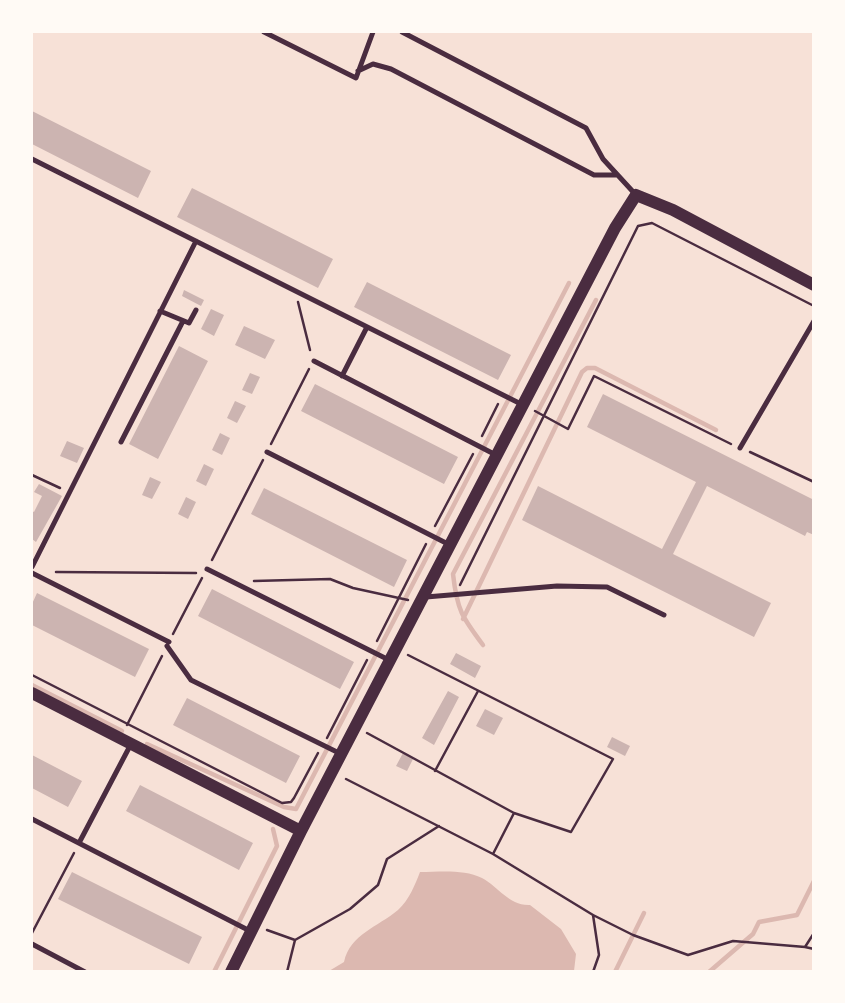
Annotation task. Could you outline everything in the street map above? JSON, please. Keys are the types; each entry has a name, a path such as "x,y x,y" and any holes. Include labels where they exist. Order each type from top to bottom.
{"street":[{"path":"230,971 496,455 528,408 615,228 636,195 673,210 814,285"},
{"path":"32,693 301,831"}],"lane":[{"path":"264,32 356,78 373,32"},
{"path":"402,32 586,128 603,159 636,195"},
{"path":"358,71 373,64 391,69 594,175 617,175"},
{"path":"32,159 528,408"},
{"path":"32,567 196,241"},
{"path":"160,311 189,323 195,310"},
{"path":"121,442 183,321"},
{"path":"740,448 814,321"},
{"path":"342,376 367,327"},
{"path":"313,361 496,455"},
{"path":"267,452 450,544"},
{"path":"207,569 390,660"},
{"path":"32,573 168,644 191,680 341,754"},
{"path":"423,597 557,586 607,587 664,615"},
{"path":"79,843 131,744"},
{"path":"32,819 250,932"},
{"path":"32,944 85,971"}],"path":[{"path":"455,594 638,226 652,223 814,306"},
{"path":"207,569 313,361 294,290"},
{"path":"528,408 568,429 594,376 814,482"},
{"path":"32,675 282,803 291,802 503,395"},
{"path":"32,474 69,492"},
{"path":"45,572 205,573 127,724"},
{"path":"232,581 330,579 353,589 404,598"},
{"path":"366,732 514,813 571,832 612,760 408,655"},
{"path":"435,771 478,691"},
{"path":"346,779 493,854 593,915 633,935 688,955 733,941 814,949"},
{"path":"493,854 514,813"},
{"path":"287,971 295,940 351,909 378,885 387,859 439,826"},
{"path":"32,933 79,843"},
{"path":"593,915 599,955 593,971"},
{"path":"267,930 295,940"},
{"path":"805,947 814,933"}],"shaded area":[{"path":"420,872 475,875 510,899 530,905 561,929 576,954 574,971 329,971 344,962 347,952 358,938 402,906"}],"building":[{"path":"32,111 151,171 138,198 32,144"},
{"path":"192,188 333,259 318,288 177,217"},
{"path":"367,282 511,355 498,380 354,307"},
{"path":"184,290 204,300 201,306 182,296"},
{"path":"211,309 224,315 214,336 201,329"},
{"path":"244,326 275,340 265,359 235,345"},
{"path":"179,346 208,361 158,459 129,444"},
{"path":"250,373 260,377 252,394 242,390"},
{"path":"315,384 458,457 444,484 301,411"},
{"path":"603,394 814,500 814,535 807,532 805,536 707,486 673,554 771,603 754,637 522,520 538,486 662,549 696,482 587,427"},
{"path":"235,401 246,406 237,423 227,418"},
{"path":"220,433 230,438 222,455 212,450"},
{"path":"67,441 84,448 77,463 60,456"},
{"path":"204,464 214,469 206,486 196,481"},
{"path":"150,477 161,482 152,499 142,495"},
{"path":"39,484 62,496 36,542 32,539 32,511 34,512 42,496 34,492"},
{"path":"264,488 407,560 394,587 251,514"},
{"path":"186,497 196,502 188,519 178,514"},
{"path":"212,589 354,662 340,689 198,616"},
{"path":"37,593 149,649 135,677 32,625 32,604"},
{"path":"456,653 481,666 475,678 450,664"},
{"path":"448,691 459,697 434,745 422,738"},
{"path":"187,698 300,756 286,783 173,725"},
{"path":"485,709 503,718 494,735 476,726"},
{"path":"612,737 630,746 625,756 607,747"},
{"path":"403,753 413,759 407,771 396,766"},
{"path":"32,755 82,781 68,807 32,788"},
{"path":"140,785 253,843 239,870 126,811"},
{"path":"72,872 202,937 189,964 58,899"}],"waterway":[{"path":"147,744 284,807 296,809 569,283"},
{"path":"483,645 462,612 456,596 453,574 596,300"},
{"path":"463,619 582,372 587,368 595,368 716,430"},
{"path":"32,685 122,731"},
{"path":"214,972 277,846 273,829"},
{"path":"709,972 753,934 759,922 797,915 814,881"},
{"path":"615,972 644,913"}]}
